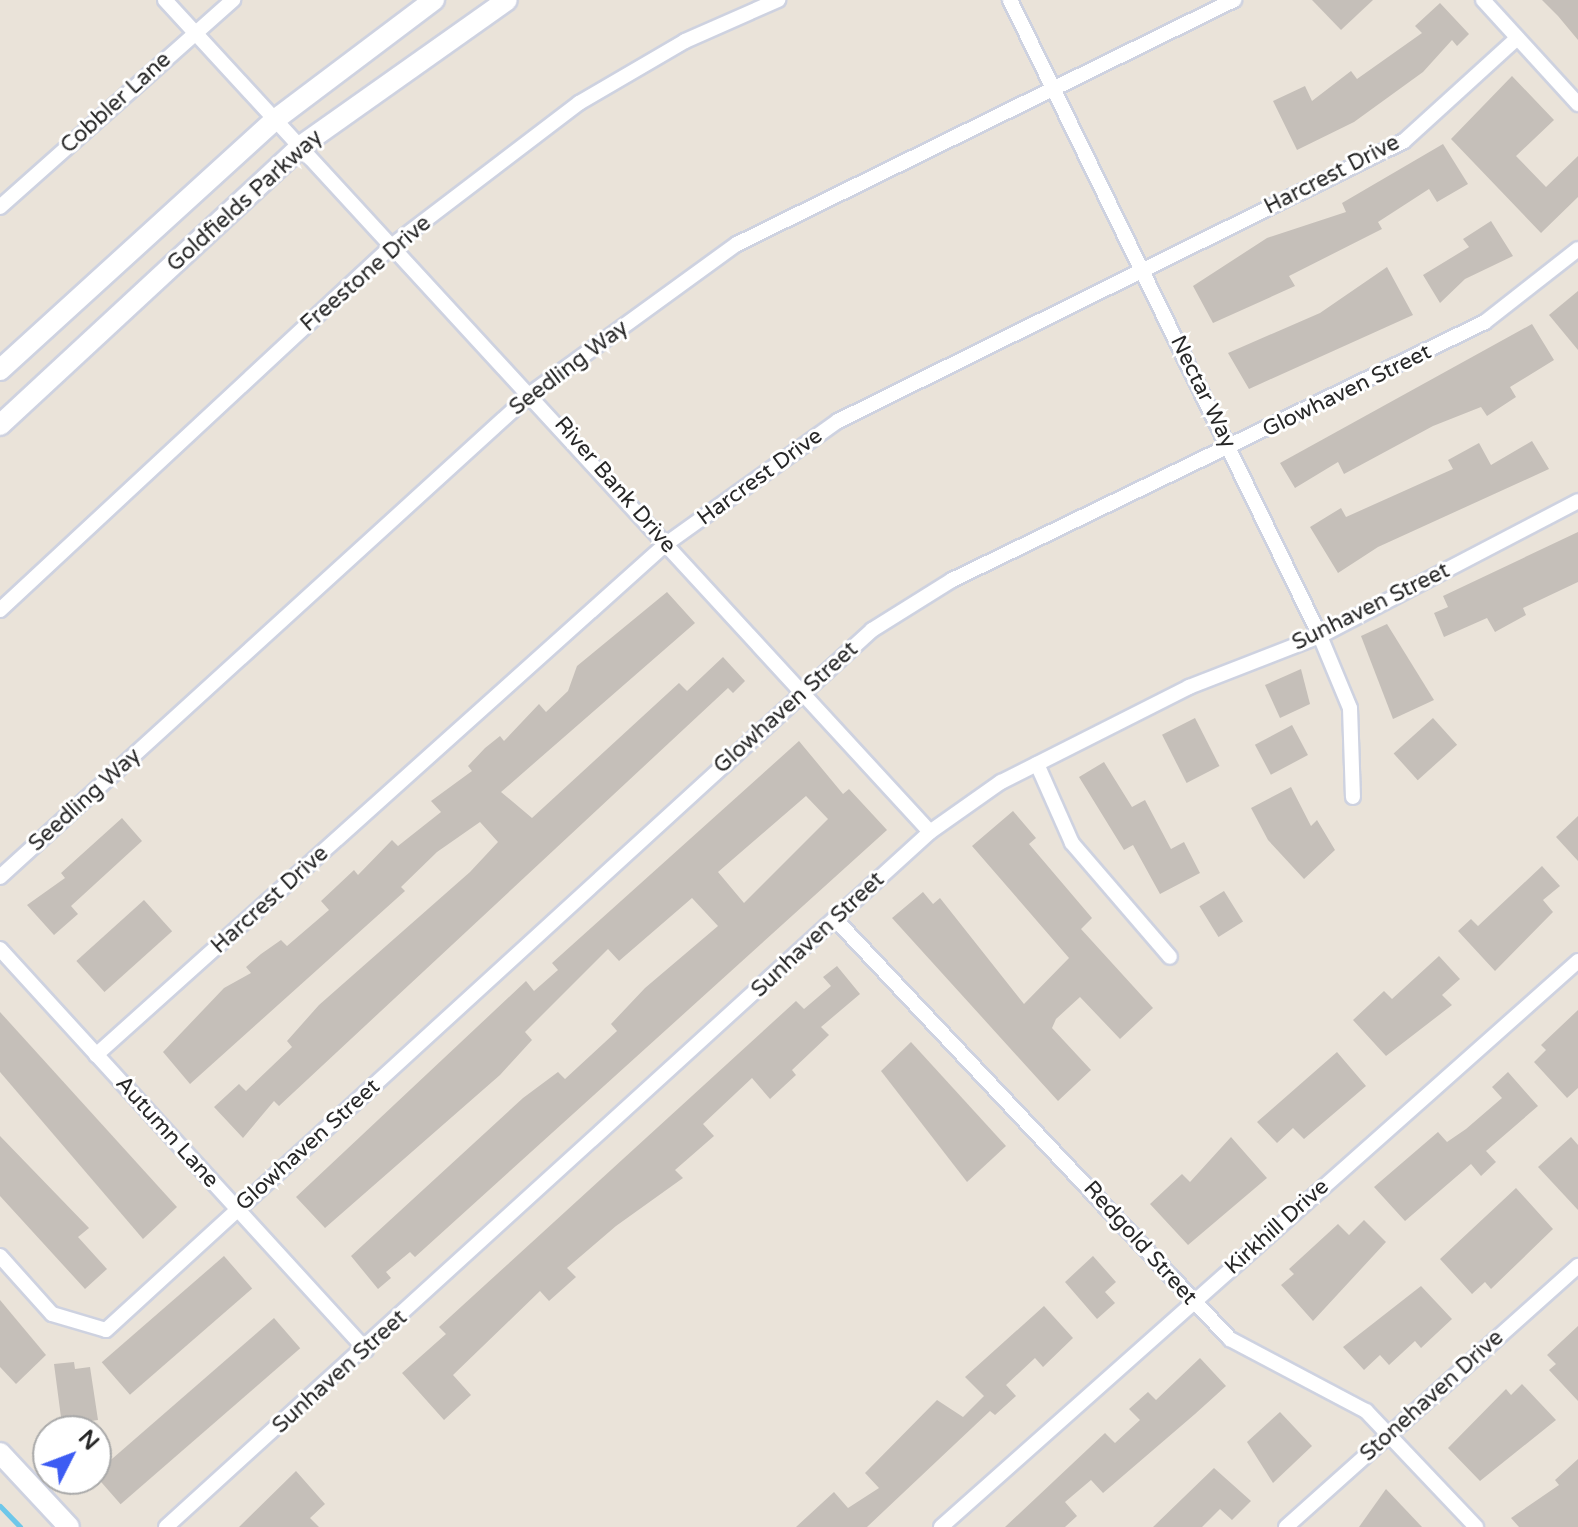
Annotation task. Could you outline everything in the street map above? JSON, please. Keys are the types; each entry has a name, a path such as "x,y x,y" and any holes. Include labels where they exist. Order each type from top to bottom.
{"main road":[{"name":"Goldfields Parkway","path":"0,370 276,119 434,0"},
{"name":"Goldfields Parkway","path":"0,425 301,146 507,0"},
{"path":"0,1453 69,1527"}],"street":[{"name":"River Bank Drive","path":"165,0 533,392 666,544 930,832"},
{"name":"Cobbler Lane","path":"0,207 233,0"},
{"name":"Freestone Drive","path":"0,610 394,244 579,103 685,41 778,0"},
{"name":"Nectar Way","path":"1010,0 1320,636 1350,708 1353,797"},
{"name":"Seedling Way","path":"0,877 533,392 737,244 1234,0"},
{"path":"1483,0 1578,104"},
{"name":"Harcrest Drive","path":"96,1055 666,544 838,421 1404,141 1517,38"},
{"name":"Glowhaven Street","path":"0,1256 52,1314 106,1330 872,630 952,580 1230,449 1485,322 1578,249"},
{"name":"Sunhaven Street","path":"166,1527 366,1350 930,832 1037,764 1189,687 1320,636 1578,501"},
{"path":"1037,764 1072,843 1170,957"},
{"name":"Redgold Street","path":"835,919 1230,1339 1366,1411 1476,1527"},
{"name":"Autumn Lane","path":"0,949 366,1350"},
{"name":"Kirkhill Drive","path":"941,1527 1578,961"},
{"name":"Stonehaven Drive","path":"1286,1527 1578,1266"}],"building":[{"path":"1312,0 1373,0 1341,30"},
{"path":"1542,0 1578,0 1578,40 1558,16"},
{"path":"1440,3 1469,34 1457,46 1452,40 1423,72 1354,122 1297,150 1273,101 1305,86 1312,101 1351,71 1357,79 1422,33 1415,26"},
{"path":"1512,76 1554,120 1516,156 1546,187 1578,156 1578,197 1541,233 1451,139"},
{"path":"1443,144 1468,184 1437,202 1429,189 1378,222 1382,229 1289,276 1295,286 1213,323 1193,286 1267,238 1346,212 1342,203"},
{"path":"1491,221 1513,256 1465,279 1440,303 1423,275 1469,247 1463,239"},
{"path":"1387,267 1413,315 1249,389 1228,353 1320,313"},
{"path":"1578,291 1578,350 1549,315"},
{"path":"1532,324 1554,360 1510,387 1516,397 1487,416 1481,407 1433,426 1344,474 1338,462 1295,488 1280,463"},
{"path":"1532,441 1549,469 1378,547 1338,573 1310,527 1341,508 1346,517 1453,469 1448,460 1479,443 1491,465"},
{"path":"1578,532 1578,582 1523,608 1526,615 1495,632 1487,618 1444,637 1434,613 1448,607 1443,596"},
{"path":"667,592 695,623 501,792 532,818 679,683 687,691 723,657 745,681 733,693 728,688 279,1106 274,1101 243,1138 214,1107 239,1084 246,1091 292,1047 287,1041 319,1005 470,872 498,842 480,822 437,852 401,887 405,891 190,1084 163,1052 224,988 251,973 246,967 261,954 281,940 287,946 329,910 321,901 354,870 358,875 392,840 398,846 441,812 431,801 472,771 468,766 485,748 500,736 504,741 539,704 546,712 568,691 577,666"},
{"path":"1387,624 1434,700 1393,719 1361,636"},
{"path":"1301,669 1310,704 1280,718 1265,685"},
{"path":"1195,718 1220,766 1187,783 1162,735"},
{"path":"1433,718 1457,745 1418,780 1394,753"},
{"path":"1292,725 1308,755 1271,775 1255,745"},
{"path":"799,741 843,794 849,789 887,830 415,1257 410,1252 386,1272 391,1278 378,1289 351,1256 523,1098 558,1072 565,1079 617,1031 611,1024 645,988 718,926 692,898 619,961 608,949 525,1032 532,1040 500,1075 325,1228 296,1197 526,981 534,991 558,970 552,963","holes":["806,796 828,819 744,903 718,872"]},
{"path":"1104,762 1132,807 1145,800 1171,849 1184,842 1200,873 1160,894 1133,845 1124,850 1079,777"},
{"path":"1291,787 1311,826 1317,820 1335,850 1304,879 1268,840 1251,808"},
{"path":"1013,811 1036,838 1029,844 1092,918 1081,929 1153,1008 1120,1039 1080,997 1056,1019 1052,1028 1091,1070 1058,1101 892,918 923,892 933,904 940,898 1024,1004 1069,958 972,846"},
{"path":"1578,816 1578,861 1556,837"},
{"path":"122,818 142,841 71,906 78,914 54,935 27,905 65,878 61,873"},
{"path":"1542,866 1560,886 1543,900 1553,912 1495,971 1458,931 1471,919 1478,926"},
{"path":"1224,891 1243,922 1218,937 1199,906"},
{"path":"144,900 172,931 104,992 76,961"},
{"path":"1439,956 1460,979 1442,995 1452,1005 1386,1056 1353,1020 1384,991 1392,999"},
{"path":"837,966 860,994 821,1027 829,1035 792,1070 796,1075 770,1099 752,1078 703,1124 714,1136 675,1170 683,1178 616,1226 567,1268 576,1277 549,1301 540,1291 453,1375 471,1395 444,1420 402,1373 446,1334 439,1327 796,1001 804,1009 831,986 823,977"},
{"path":"1578,1010 1578,1088 1567,1098 1534,1062 1546,1050 1541,1045"},
{"path":"0,1012 177,1207 143,1239 0,1072"},
{"path":"911,1042 1006,1146 967,1182 881,1071"},
{"path":"1337,1052 1366,1086 1304,1139 1293,1128 1277,1143 1257,1122"},
{"path":"1508,1072 1538,1106 1486,1151 1496,1162 1481,1176 1471,1164 1405,1221 1374,1187 1438,1132 1447,1142 1466,1129 1502,1098 1492,1087"},
{"path":"0,1136 89,1228 78,1237 107,1269 85,1289 0,1196"},
{"path":"1231,1137 1267,1178 1188,1245 1150,1204 1182,1174 1190,1182"},
{"path":"1571,1137 1578,1145 1578,1210 1538,1167"},
{"path":"1516,1188 1553,1229 1491,1289 1485,1282 1472,1294 1440,1259"},
{"path":"1364,1220 1386,1242 1313,1321 1281,1285 1294,1274 1289,1269 1338,1224 1349,1235"},
{"path":"224,1256 252,1288 130,1395 102,1362"},
{"path":"1093,1256 1116,1282 1105,1292 1115,1303 1097,1319 1065,1282"},
{"path":"1421,1286 1452,1319 1421,1348 1415,1341 1389,1365 1380,1355 1364,1370 1343,1347"},
{"path":"0,1300 46,1355 16,1384 0,1367"},
{"path":"1044,1306 1073,1338 1043,1367 1035,1358 1006,1385 1016,1396 995,1415 990,1411 867,1527 796,1527 834,1492 848,1508 879,1488 865,1473 937,1400 963,1417 984,1396 965,1377"},
{"path":"274,1318 300,1348 121,1504 112,1494 112,1459"},
{"path":"1578,1326 1578,1401 1549,1370 1556,1364 1547,1355"},
{"path":"1200,1358 1226,1386 1103,1493 1091,1480 1065,1502 1077,1516 1065,1527 1005,1527 1105,1433 1115,1443 1140,1420 1129,1409 1148,1392 1156,1400"},
{"path":"74,1362 75,1369 90,1367 97,1415 61,1415 54,1364"},
{"path":"1522,1384 1556,1420 1480,1481 1448,1448 1506,1389 1511,1395"},
{"path":"1280,1412 1312,1446 1273,1483 1247,1442"},
{"path":"1578,1459 1578,1527 1519,1527 1511,1518 1559,1485 1555,1480"},
{"path":"1214,1468 1251,1501 1232,1520 1220,1509 1202,1527 1153,1527"},
{"path":"296,1471 325,1504 310,1518 319,1527 239,1527"},
{"path":"1386,1489 1422,1527 1359,1527"}],"waterway":[{"path":"0,1506 20,1527"}]}
